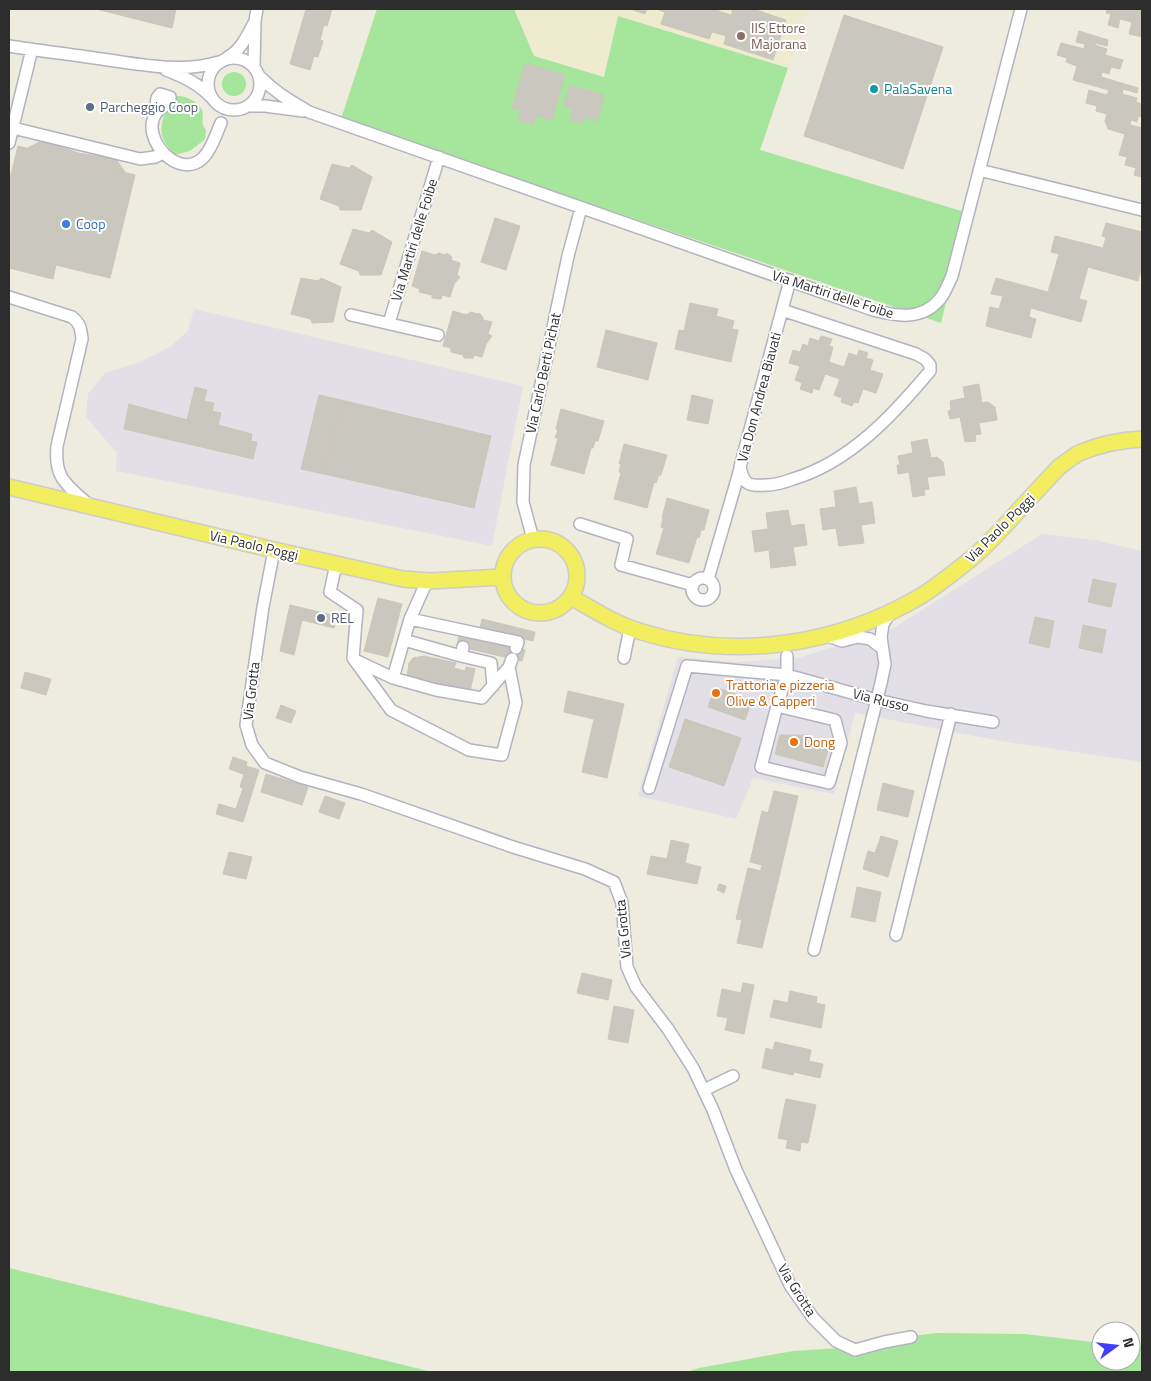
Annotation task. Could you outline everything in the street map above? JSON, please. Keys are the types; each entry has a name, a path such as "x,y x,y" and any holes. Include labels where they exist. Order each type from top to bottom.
{"main road":[{"name":"Via Paolo Poggi","path":"571,598 640,632 695,644 744,646 776,644 801,641 825,635 865,622 921,596 968,562 988,544 1059,467 1072,457 1100,446 1142,439"},
{"name":"Via Paolo Poggi","path":"9,487 403,579 448,581 502,577"},
{"path":"533,539 546,539 558,543 568,550 574,561 577,574 576,586 571,598 558,609 542,614 525,610 511,601 502,577 510,552 525,541 533,539"}],"street":[{"path":"220,123 207,85 208,76 212,69 222,60 234,54 240,48 254,22 257,9"},
{"name":"Via Martiri delle Foibe","path":"160,67 193,82 226,109 237,110 248,106 265,106 309,112 873,310 893,315 911,316 922,312 939,300 952,276 1021,9"},
{"path":"248,106 258,95 260,84 257,72 254,22"},
{"name":"Via Martiri delle Foibe","path":"9,46 160,67 207,66 232,57 242,58 250,63 276,92 309,112"},
{"path":"9,143 32,49"},
{"path":"155,115 154,136 163,153 170,159 186,164 195,163 206,154 214,140 220,123 232,110"},
{"path":"12,128 140,158 155,157 163,153"},
{"name":"Via Martiri delle Foibe","path":"389,323 439,157"},
{"path":"980,170 1142,210"},
{"name":"Via Carlo Berti Pichat","path":"533,539 523,502 524,465 568,256 581,208"},
{"name":"Via Don Andrea Biavati","path":"782,310 916,354 930,366 930,371 891,415 865,439 836,460 806,475 774,485 759,486 747,484 742,478 740,467 790,280"},
{"path":"9,297 72,317 78,322 82,339 57,446 56,458 58,470 64,482 91,507"},
{"path":"351,314 438,335"},
{"path":"708,579 740,467"},
{"path":"580,524 627,539 621,565 693,585"},
{"name":"Via Grotta","path":"274,550 263,606 246,725 252,745 265,763 300,777 361,794 513,847 585,869 614,882 622,903 627,967 636,987 668,1029 693,1068 713,1110 736,1170 790,1285 813,1318 836,1341 855,1350 911,1337"},
{"path":"336,564 330,592 357,610 353,658 391,710 469,750 502,755 516,703 512,658"},
{"path":"699,579 708,579 712,582 714,589 712,595 703,600 696,597 693,585 699,579"},
{"path":"393,678 410,619 426,581"},
{"path":"814,950 877,700 885,664 881,637 883,624 891,611"},
{"path":"410,619 464,643 491,663 493,686"},
{"path":"624,658 630,628"},
{"path":"825,635 842,641 858,637 870,639 882,648"},
{"path":"354,659 393,678 436,690 482,698 493,686 512,658 518,642 464,643 404,640"},
{"path":"777,706 835,720 841,743 829,783 761,768 777,706 788,675 787,656"},
{"name":"Via Russo","path":"649,788 686,666 788,675 877,700 926,711 993,722"},
{"path":"896,936 951,714"},
{"path":"704,1090 733,1076"}],"shaded area":[{"name":"IIS Ettore Majorana","path":"514,9 808,9 788,68 618,16 605,77 534,56"},
{"path":"194,309 523,386 492,546 116,471 117,453 86,417 88,394 105,373 140,362 170,347 188,331"},
{"path":"1042,534 1095,540 1142,551 1142,762 1007,742 855,713 834,794 753,778 736,819 638,796 678,657 734,662 798,658 892,629"}],"green space":[{"path":"377,9 514,9 534,56 604,77 618,16 788,68 760,150 968,213 941,323 341,119"},
{"path":"234,72 242,76 246,84 242,92 234,96 226,92 222,84 226,76"},
{"path":"177,96 184,97 198,104 203,113 203,124 206,130 205,139 190,151 175,155 163,139 161,129 166,110 176,106"},
{"path":"9,1268 432,1372 9,1372"},
{"path":"937,1333 1025,1334 1091,1342 1091,1371 1141,1371 1142,1347 1142,1372 687,1372 699,1368 793,1351 840,1348 888,1339"}],"building":[{"path":"96,9 176,9 172,28"},
{"path":"306,9 332,9 327,26 324,25 320,40 323,41 318,57 314,56 310,70 290,64"},
{"path":"630,9 647,9 645,14"},
{"path":"656,9 719,9 718,11 731,15 733,9 753,9 786,20 773,60 724,44 726,36 712,32 709,39 661,24 665,12"},
{"path":"1107,9 1142,9 1142,37 1129,34 1132,22 1120,19 1118,28 1108,25 1111,14 1106,13"},
{"name":"PalaSavena","path":"844,15 943,47 903,169 804,136"},
{"path":"1079,31 1108,40 1107,46 1095,43 1095,45 1107,49 1105,55 1123,60 1120,69 1111,67 1109,74 1102,72 1101,77 1138,88 1137,93 1123,89 1122,94 1137,98 1136,102 1142,104 1142,117 1138,116 1137,122 1131,120 1130,125 1142,128 1142,177 1134,175 1136,168 1125,165 1127,157 1119,155 1125,134 1108,129 1105,121 1107,114 1096,111 1097,106 1086,103 1089,90 1107,95 1109,90 1073,80 1077,66 1066,62 1067,58 1057,55 1061,43 1084,49 1085,44 1076,42"},
{"path":"525,63 565,75 552,120 536,116 533,125 518,120 521,110 512,108"},
{"path":"570,85 604,95 597,121 583,117 582,123 570,120 573,109 563,106"},
{"path":"43,140 78,153 116,159 125,172 28,148"},
{"name":"Coop","path":"18,146 135,175 110,278 56,265 53,279 9,268 9,183"},
{"path":"332,164 349,168 352,165 372,177 361,210 340,210 339,206 320,199"},
{"path":"495,218 520,226 506,270 481,262"},
{"path":"1106,223 1142,232 1142,265 1138,281 1088,267 1079,299 1087,301 1081,322 1031,308 1029,317 1036,319 1031,338 986,326 990,307 999,309 1003,296 991,294 996,278 1048,292 1059,254 1051,252 1055,236 1103,248 1106,237 1102,236"},
{"path":"353,229 369,233 372,230 392,242 381,275 360,275 359,271 340,264"},
{"path":"422,251 435,255 439,253 445,255 447,253 452,257 451,260 460,263 457,275 460,277 454,284 450,297 442,295 441,299 432,298 432,295 419,292 420,289 412,286"},
{"path":"301,278 318,281 321,278 341,287 333,322 312,323 311,319 291,314"},
{"path":"690,303 718,309 716,316 734,321 732,329 738,330 731,362 675,349 679,330 684,331"},
{"path":"453,311 466,315 471,312 479,313 483,320 492,322 488,334 492,336 486,344 482,357 474,355 473,358 464,358 463,355 451,352 451,348 443,346"},
{"path":"606,330 657,343 648,380 597,367"},
{"path":"821,336 832,339 829,346 833,347 829,362 844,367 849,353 857,356 859,350 868,353 866,358 873,360 870,370 883,374 876,393 863,389 858,403 854,402 852,406 841,402 842,398 834,395 840,379 825,374 819,390 813,388 812,393 800,389 802,383 795,380 800,366 789,363 793,350 800,352 803,344 808,346 810,338 819,341"},
{"path":"979,384 982,403 988,402 995,407 997,420 979,423 981,434 975,435 976,441 965,442 960,417 950,419 948,411 951,410 950,401 965,398 963,387"},
{"path":"195,387 207,390 204,401 214,403 212,411 221,413 218,425 252,434 251,441 257,442 253,459 124,429 129,404 187,420"},
{"path":"319,395 341,400 324,474 301,469"},
{"path":"692,395 713,400 708,424 687,420"},
{"path":"341,400 491,436 474,508 324,474"},
{"path":"561,409 604,421 598,441 595,441 593,448 591,448 584,474 551,465 558,438 555,438"},
{"path":"927,439 931,458 937,457 943,462 945,475 927,477 929,489 924,490 925,495 913,497 909,472 898,474 897,465 900,465 898,456 913,453 911,442"},
{"path":"624,444 667,455 661,475 659,475 656,483 654,482 647,508 614,499 621,473 619,472 621,464 619,464"},
{"path":"856,487 859,504 872,502 875,523 861,525 864,543 839,546 836,528 823,530 820,509 836,507 834,491"},
{"path":"667,498 709,510 704,530 701,530 699,538 697,537 689,563 656,554 664,528 661,527"},
{"path":"788,510 791,526 804,524 807,545 793,547 796,565 771,568 769,550 755,552 752,531 768,529 766,513"},
{"path":"1093,579 1116,584 1111,607 1088,602"},
{"path":"378,598 402,604 388,657 364,651"},
{"path":"290,605 336,616 334,628 302,620 294,655 280,651"},
{"path":"1035,617 1054,621 1049,648 1029,643"},
{"path":"482,619 535,632 533,641 480,628"},
{"path":"1083,625 1106,630 1102,653 1079,648"},
{"path":"459,635 525,650 522,661 457,646"},
{"path":"424,656 456,663 454,668 465,671 466,667 475,669 470,691 407,678 409,663 413,658"},
{"path":"25,672 51,679 46,695 21,688"},
{"path":"715,687 752,700 745,720 708,707"},
{"path":"568,691 624,704 607,778 582,772 594,719 564,712"},
{"path":"281,705 296,711 291,723 276,718"},
{"path":"685,719 741,738 724,786 669,767"},
{"path":"780,735 809,735 808,740 829,747 823,767 775,754"},
{"path":"233,757 247,762 246,766 259,770 243,822 216,814 219,804 236,809 243,788 240,787 244,774 229,769"},
{"path":"266,774 308,787 302,805 261,792"},
{"path":"883,783 914,791 908,817 877,810"},
{"path":"774,791 798,796 780,873 761,868 762,865 750,862 762,811 768,813"},
{"path":"325,796 345,803 339,819 319,812"},
{"path":"881,836 898,841 888,877 863,869 868,851 875,853"},
{"path":"671,840 689,844 685,863 701,867 697,884 647,874 651,856 667,859"},
{"path":"229,852 252,857 246,879 223,874"},
{"path":"748,868 761,871 761,868 780,873 762,948 737,943 742,920 736,919"},
{"path":"719,884 726,886 724,893 717,890"},
{"path":"857,887 881,892 875,922 851,917"},
{"path":"582,973 612,980 608,1000 577,993"},
{"path":"743,983 754,985 744,1034 725,1030 728,1018 717,1016 722,989 741,993"},
{"path":"790,991 817,997 816,1003 825,1005 821,1028 770,1017 774,1000 788,1003"},
{"path":"614,1006 634,1010 628,1043 608,1039"},
{"path":"775,1042 811,1050 809,1061 823,1064 820,1078 794,1072 793,1075 762,1068 766,1048 773,1050"},
{"path":"786,1099 816,1105 808,1143 801,1142 800,1151 786,1148 788,1140 778,1138"}],"place":[{"name":"IIS Ettore Majorana","path":"741,36"},
{"name":"PalaSavena","path":"874,89"},
{"name":"Parcheggio Coop","path":"90,107"},
{"name":"Coop","path":"66,224"},
{"name":"REL","path":"321,618"},
{"name":"Trattoria e pizzeria Olive & Capperi","path":"716,693"},
{"name":"Dong","path":"794,742"}]}
